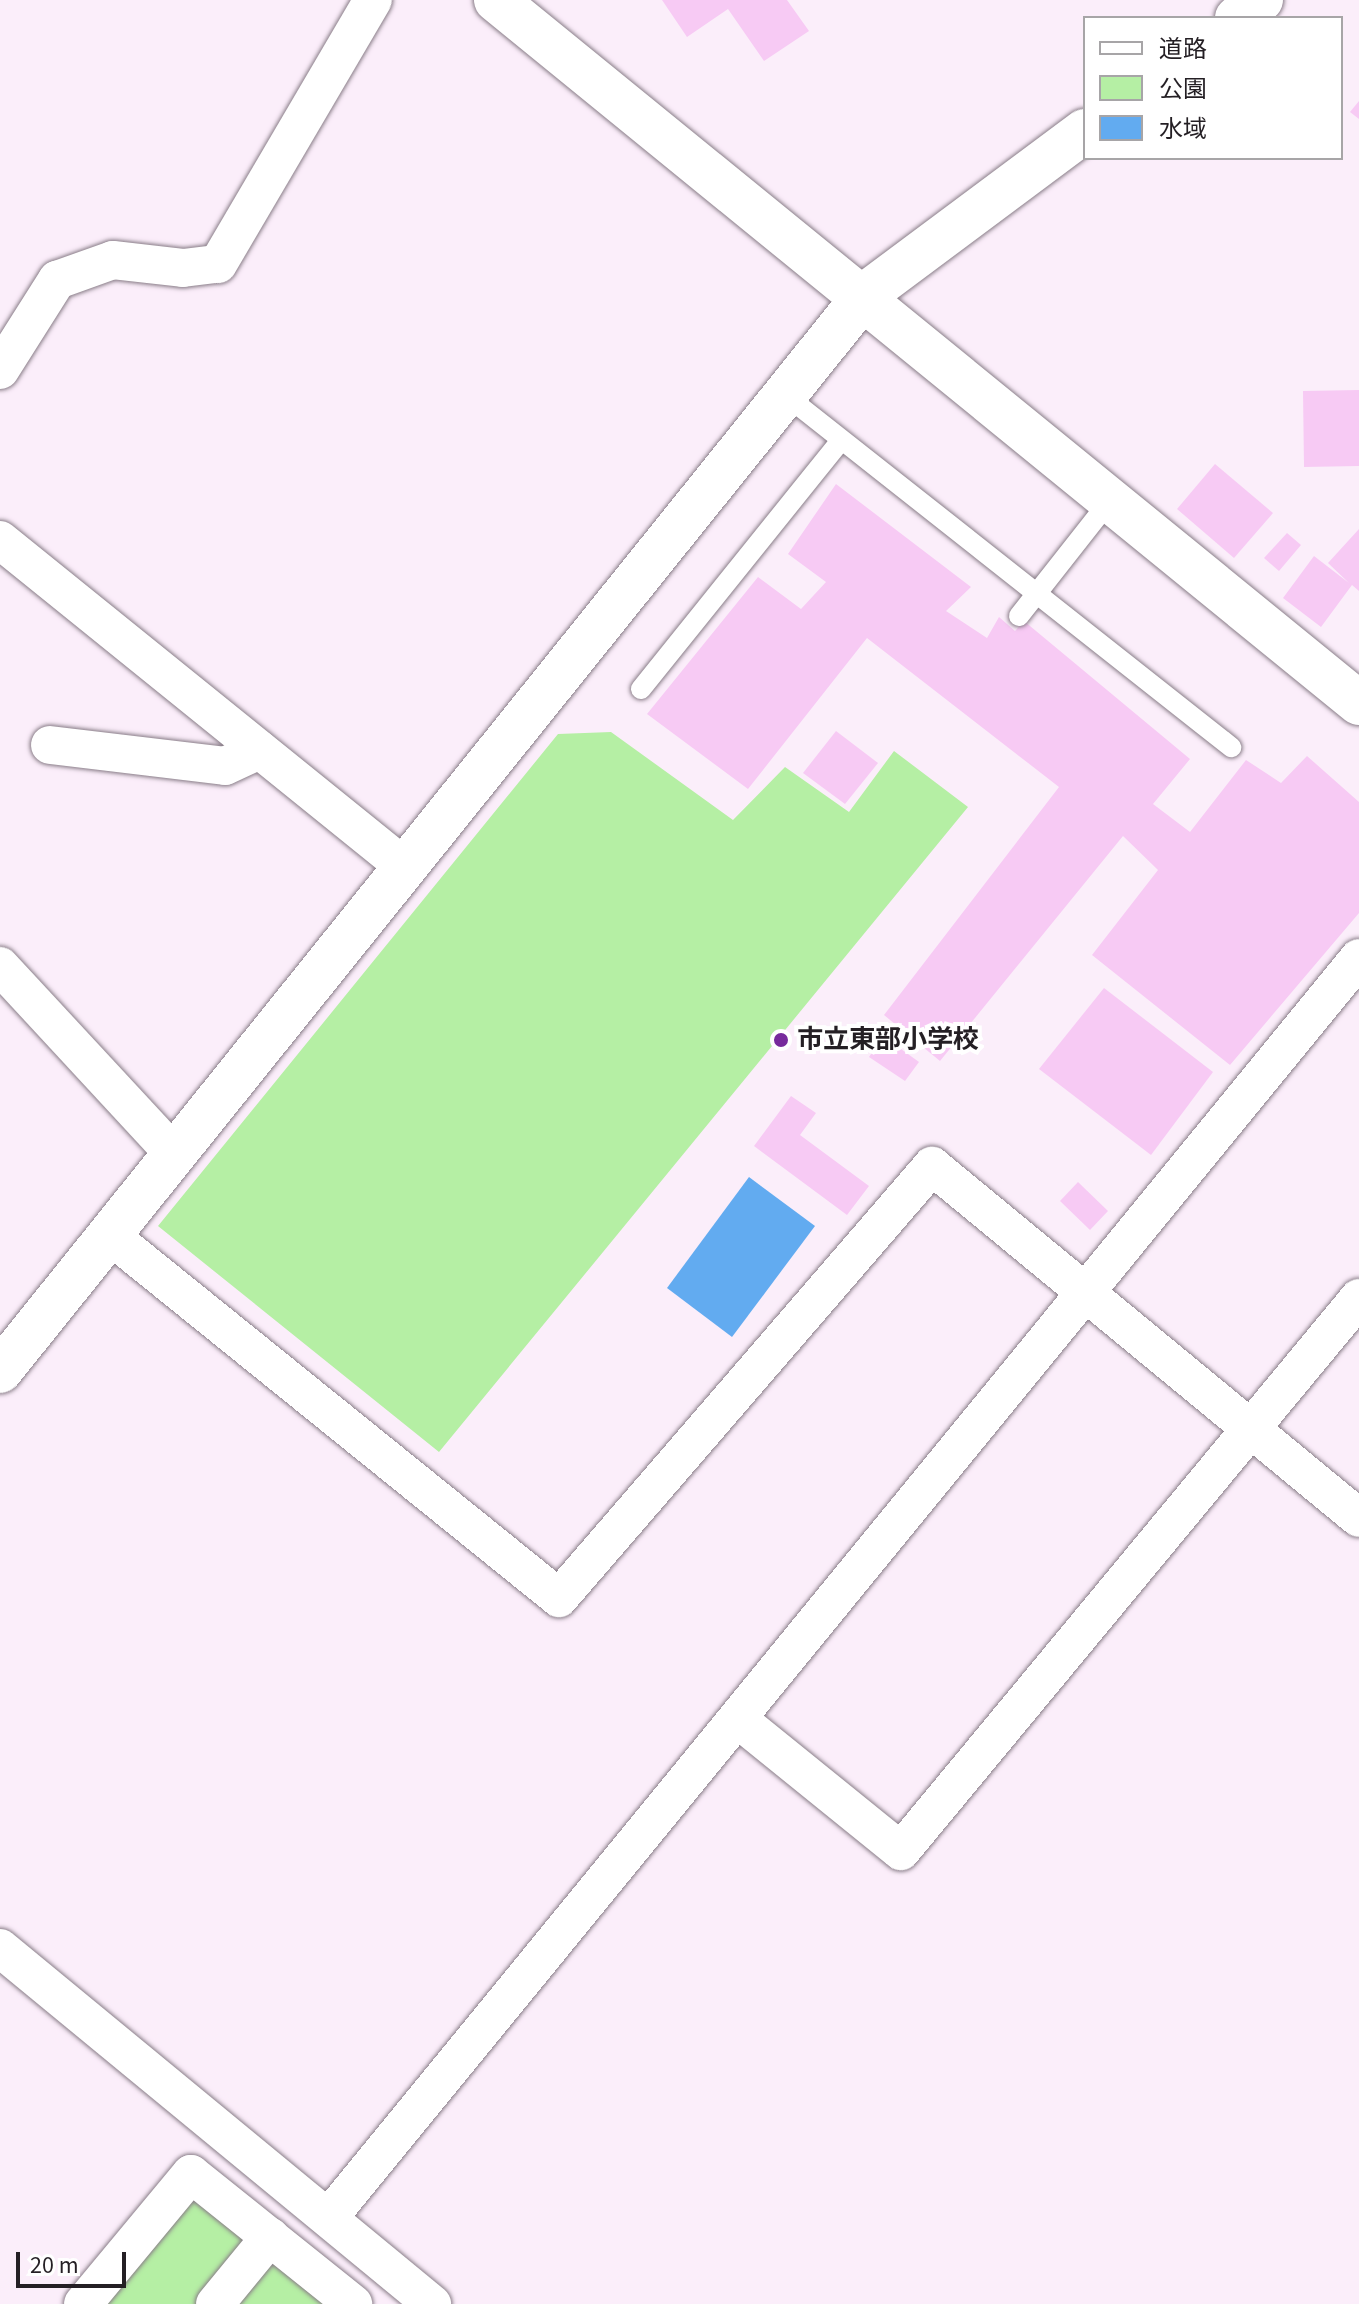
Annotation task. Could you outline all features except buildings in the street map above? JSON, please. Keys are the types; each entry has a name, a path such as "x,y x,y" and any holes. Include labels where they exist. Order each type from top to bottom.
{"street":[{"path":"0,370 57,280 113,260 183,268 218,264 373,0"},
{"path":"496,0 866,294 1359,703"},
{"path":"1240,16 1261,0"},
{"path":"0,1371 113,1238 401,864 866,294 1083,132"},
{"path":"0,540 401,864"},
{"path":"50,745 225,766 259,750"},
{"path":"330,2216 1089,1293 1359,958"},
{"path":"0,966 176,1156"},
{"path":"113,1238 559,1598 932,1166 1359,1518"},
{"path":"739,1720 901,1851 1359,1298"},
{"path":"0,1948 330,2216 432,2304"},
{"path":"83,2304 191,2174 353,2304"},
{"path":"215,2304 270,2237"}],"lane":[{"path":"784,394 1231,747"},
{"path":"641,689 841,440"},
{"path":"1019,616 1112,498"}],"green space":[{"path":"611,732 733,820 785,767 849,812 894,751 968,807 439,1452 158,1226 558,734"},
{"path":"188,2160 368,2304 68,2304"}],"water":[{"path":"749,1177 815,1226 732,1337 667,1288"}],"place":[{"name":"市立東部小学校","path":"781,1040"}]}
